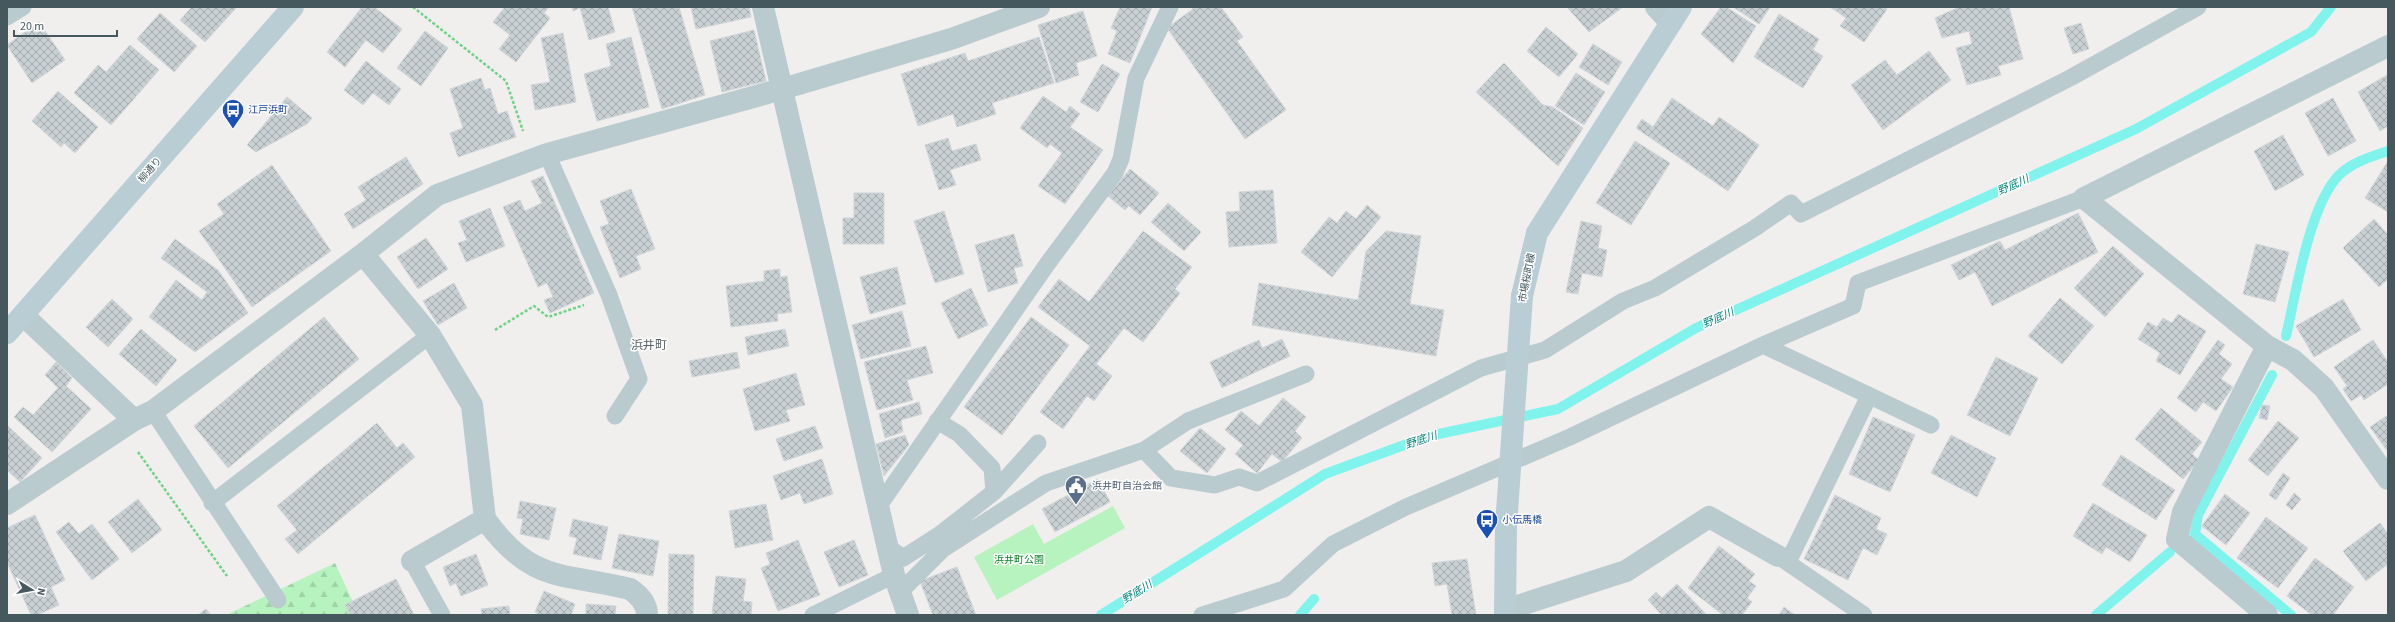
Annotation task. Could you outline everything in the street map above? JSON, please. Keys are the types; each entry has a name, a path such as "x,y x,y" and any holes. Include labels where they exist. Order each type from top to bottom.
{"main road":[{"name":"柳通り","path":"7,333 294,7"},
{"name":"市場桜町線","path":"1506,613 1506,526 1522,296 1536,233 1676,15"}],"street":[{"path":"764,7 887,546 897,583 908,615"},
{"path":"7,504 136,420 363,254 437,195 540,156 782,89 951,39 1039,7"},
{"path":"1656,7 1676,15"},
{"path":"2388,46 2084,198 2267,346 2293,360 2324,388 2388,479"},
{"path":"363,254 430,335 472,405 485,519 517,556 529,564 546,573 630,589 638,594 644,602 647,615"},
{"path":"23,315 136,420"},
{"path":"2267,346 2183,512 2176,539 2267,615"},
{"path":"1506,613 1626,571 1709,517 1783,559"},
{"path":"412,561 485,519"}],"lane":[{"path":"7,17 23,7"},
{"path":"878,507 1048,263 1115,173 1122,159 1136,78 1170,7"},
{"path":"1144,450 1171,478 1215,485 1239,477 1257,483 1481,368 1545,350 1623,301 1655,288 1755,228 1791,203 1801,214 2063,81 2198,7"},
{"path":"540,156 608,295 639,379 615,416"},
{"path":"1202,615 1284,589 1333,544 1406,507 1570,436 1763,345 1852,306 1858,283 2084,198"},
{"path":"212,502 430,335"},
{"path":"1763,345 1931,425"},
{"path":"813,615 897,583 943,549 1046,483 1144,450 1188,421 1306,374"},
{"path":"1864,615 1783,559 1869,396"},
{"path":"136,420 212,502 278,600"},
{"path":"937,421 960,434 992,468 994,492"},
{"path":"887,546 904,558 939,535 994,492 1038,443"},
{"path":"412,561 442,615"}],"path":[{"path":"413,7 506,81 540,156"},
{"path":"494,330 534,306 548,317 608,295"},
{"path":"136,420 228,576"}],"green space":[{"name":"浜井町公園","path":"1113,506 1125,528 997,600 974,557 1033,524 1044,544"},
{"path":"335,563 359,615 226,615"}],"building":[{"path":"192,7 237,7 205,42 180,20"},
{"path":"362,7 374,7 402,29 383,53 366,40 345,67 327,52"},
{"path":"505,7 549,7 544,13 550,18 516,62 499,49 510,35 493,22"},
{"path":"572,7 608,7 615,32 589,40 580,8 573,11"},
{"path":"632,7 679,7 705,95 662,109"},
{"path":"691,7 749,7 751,17 696,29"},
{"path":"1120,7 1152,7 1130,63 1108,54 1117,31 1111,28"},
{"path":"1191,7 1221,7 1243,37 1237,41 1286,110 1245,139 1167,28 1193,9"},
{"path":"1567,7 1623,7 1589,32"},
{"path":"1721,7 1726,7 1756,26 1733,63 1701,34"},
{"path":"1733,7 1770,7 1759,24"},
{"path":"1830,7 1885,7 1887,9 1864,42 1840,26 1846,18"},
{"path":"1959,7 2009,7 2023,59 1998,66 2001,75 1967,85 1956,48 1972,44 1969,31 1942,38 1935,18"},
{"path":"1083,11 1097,56 1076,63 1079,75 1056,83 1038,25"},
{"path":"160,13 197,46 174,72 137,39"},
{"path":"1779,14 1819,39 1813,50 1823,56 1803,88 1754,57"},
{"path":"39,22 65,60 32,83 7,45"},
{"path":"2081,23 2089,49 2073,54 2064,28"},
{"path":"1546,27 1578,54 1559,77 1527,51"},
{"path":"754,30 766,81 722,92 710,41"},
{"path":"425,31 448,48 421,86 397,68"},
{"path":"563,33 576,102 535,110 531,85 550,82 541,38"},
{"path":"631,37 649,107 597,121 584,74 611,66 606,44"},
{"path":"1039,37 1054,83 992,103 996,114 957,127 953,114 918,126 901,74 965,53 968,61"},
{"path":"1593,44 1622,62 1608,85 1579,67"},
{"path":"130,45 159,70 111,125 74,93 98,65 106,72"},
{"path":"1929,51 1951,80 1883,130 1851,85 1885,60 1897,75"},
{"path":"366,61 401,89 389,105 373,93 363,105 344,90"},
{"path":"1504,63 1543,105 1553,107 1583,128 1558,166 1476,92"},
{"path":"1102,64 1120,74 1098,112 1080,102"},
{"path":"1576,73 1605,92 1584,125 1555,106"},
{"path":"2387,75 2388,126 2380,131 2358,92"},
{"path":"481,78 485,90 490,88 498,114 507,111 516,137 458,157 450,133 463,128 450,89"},
{"path":"58,91 98,127 75,153 64,143 61,147 32,121"},
{"path":"1043,96 1066,112 1070,106 1080,114 1070,127 1103,150 1065,204 1038,186 1062,153 1050,144 1047,148 1020,128"},
{"path":"287,97 312,118 307,124 256,152 247,145"},
{"path":"1672,98 1713,126 1719,117 1759,145 1728,191 1636,128 1642,119 1653,127"},
{"path":"2333,98 2356,141 2328,156 2305,113"},
{"path":"2283,135 2304,175 2275,191 2254,151"},
{"path":"948,138 952,151 976,144 981,160 950,170 956,185 939,190 925,145"},
{"path":"1635,141 1670,163 1631,225 1596,203"},
{"path":"406,157 423,184 353,229 344,214 366,200 358,187"},
{"path":"2388,161 2388,212 2365,198"},
{"path":"272,165 331,251 252,307 199,231 224,214 217,204"},
{"path":"1130,169 1159,193 1140,215 1129,206 1125,210 1108,196"},
{"path":"543,176 594,293 550,313 544,300 553,297 547,283 538,287 503,207 520,200 525,211 542,203 531,181"},
{"path":"631,189 655,249 636,256 641,269 620,278 600,227 609,224 600,201"},
{"path":"1273,190 1277,243 1229,247 1226,212 1240,211 1239,192"},
{"path":"854,193 884,193 884,244 843,244 843,218 854,218"},
{"path":"1168,203 1201,232 1184,251 1151,222"},
{"path":"1367,205 1381,217 1332,277 1301,252 1329,217 1337,223 1346,211 1356,219"},
{"path":"490,208 505,246 466,262 458,243 467,240 459,221"},
{"path":"944,211 964,274 935,283 914,221"},
{"path":"2078,213 2098,252 1992,306 1975,272 1959,280 1951,265 2000,241 2005,250"},
{"path":"2374,219 2388,235 2388,279 2379,287 2343,248"},
{"path":"1581,221 1602,226 1598,248 1607,250 1602,277 1582,273 1578,294 1566,292"},
{"path":"1143,231 1192,267 1175,289 1180,293 1143,342 1124,328 1096,364 1112,376 1094,401 1087,396 1063,429 1040,412 1090,346 1038,307 1059,279 1089,302"},
{"path":"1386,231 1421,236 1410,304 1444,310 1436,356 1252,325 1259,283 1358,300 1366,251"},
{"path":"1014,234 1023,266 1014,268 1018,283 988,292 975,245"},
{"path":"426,238 448,269 418,289 397,257"},
{"path":"175,239 218,270 248,313 195,352 149,317 176,280 202,300 207,292 161,258"},
{"path":"2256,244 2289,252 2275,302 2243,294"},
{"path":"2113,246 2144,274 2105,317 2074,288"},
{"path":"897,267 906,304 870,314 860,277"},
{"path":"780,269 780,277 787,276 792,312 777,314 778,321 731,327 726,286 764,281 764,271"},
{"path":"454,283 467,308 438,325 423,301"},
{"path":"971,288 988,325 958,339 941,303"},
{"path":"2060,298 2094,326 2062,364 2028,336"},
{"path":"112,299 133,319 108,347 86,327"},
{"path":"2343,299 2361,330 2314,357 2296,326"},
{"path":"902,311 911,346 861,359 852,325"},
{"path":"2178,314 2206,331 2180,375 2156,361 2160,353 2138,339 2148,322 2157,327 2163,318 2172,323"},
{"path":"324,317 359,359 228,468 194,426"},
{"path":"1031,317 1069,345 1002,435 964,407"},
{"path":"141,329 177,360 156,386 119,354"},
{"path":"785,329 789,346 748,355 745,337"},
{"path":"1282,339 1290,356 1222,388 1210,362 1259,340 1262,348"},
{"path":"2218,340 2225,345 2219,354 2232,364 2221,379 2233,387 2216,411 2203,402 2196,412 2177,398"},
{"path":"2373,340 2388,362 2388,384 2364,400 2361,395 2351,401 2343,389 2347,386 2334,367"},
{"path":"926,346 933,373 907,380 913,400 877,410 864,362"},
{"path":"737,352 740,368 692,377 689,361"},
{"path":"1996,357 2038,378 2010,436 1967,415"},
{"path":"56,362 72,378 66,386 91,409 52,452 14,417 23,407 33,415 58,388 45,375"},
{"path":"796,373 805,405 786,410 790,421 755,431 743,389"},
{"path":"1283,398 1306,417 1295,431 1302,438 1282,462 1272,454 1257,473 1235,454 1243,445 1225,430 1241,411 1259,426"},
{"path":"919,402 922,414 901,420 903,432 885,438 879,414"},
{"path":"2262,405 2270,406 2267,420 2259,418"},
{"path":"2161,408 2202,442 2192,454 2199,460 2183,479 2135,439"},
{"path":"2388,415 2388,452 2370,427"},
{"path":"1873,417 1915,435 1890,492 1849,474"},
{"path":"2278,421 2299,438 2268,476 2248,460"},
{"path":"377,423 397,448 403,443 415,457 298,554 285,539 297,530 277,506"},
{"path":"7,425 42,458 20,482 7,470"},
{"path":"815,426 823,448 784,461 776,439"},
{"path":"1200,428 1226,449 1207,473 1180,451"},
{"path":"905,435 909,445 884,476 876,444"},
{"path":"1951,435 1996,458 1977,497 1931,473"},
{"path":"2121,455 2175,490 2156,520 2102,485"},
{"path":"822,459 833,494 804,504 800,493 781,500 773,476"},
{"path":"2283,473 2290,478 2276,500 2269,495"},
{"name":"浜井町自治会館","path":"1098,479 1110,502 1055,532 1042,509"},
{"path":"2294,493 2301,499 2292,510 2286,505"},
{"path":"2225,494 2250,513 2226,545 2202,526"},
{"path":"1835,495 1881,518 1876,529 1887,534 1877,555 1863,548 1848,580 1804,559"},
{"path":"138,499 162,530 132,553 108,522"},
{"path":"520,501 556,508 549,540 520,534 523,519 517,518"},
{"path":"2093,503 2147,535 2130,562 2106,547 2102,554 2073,536"},
{"path":"766,504 773,540 735,548 729,511"},
{"path":"35,515 65,580 51,587 59,605 37,615 31,615 7,562 7,528"},
{"path":"2266,517 2308,548 2278,588 2237,558"},
{"path":"573,519 608,527 601,560 573,554 577,538 569,536"},
{"path":"69,522 79,534 92,524 119,559 92,580 56,532"},
{"path":"2380,523 2388,534 2388,564 2366,581 2343,551"},
{"path":"619,534 659,541 653,576 612,568"},
{"path":"798,540 820,595 778,611 761,568 770,564 766,553"},
{"path":"854,540 868,575 839,587 824,552"},
{"path":"1719,546 1755,574 1749,581 1756,586 1747,598 1752,602 1742,615 1723,615 1688,588"},
{"path":"476,554 488,585 461,596 456,583 450,586 443,567"},
{"path":"669,554 694,555 693,615 668,615"},
{"path":"2315,558 2354,587 2333,615 2312,615 2287,596"},
{"path":"1467,559 1476,615 1452,615 1447,584 1435,586 1432,563"},
{"path":"957,567 976,615 933,615 920,581"},
{"path":"716,576 746,579 743,601 752,602 751,615 712,615"},
{"path":"396,579 414,615 350,615 345,605"},
{"path":"1677,584 1707,615 1662,615 1648,600 1656,592 1662,598"},
{"path":"544,591 575,604 571,615 540,615 535,612"},
{"path":"586,604 616,606 615,615 586,615"},
{"path":"509,606 510,615 482,615 481,609"},
{"path":"1784,607 1795,615 1779,615"},
{"path":"206,609 211,615 198,615"}],"waterway":[{"name":"野底川","path":"1101,615 1325,474 1429,436 1558,409 1696,328 2136,129 2311,32 2331,7"},
{"path":"2286,336 2299,274 2319,207 2329,189 2344,170 2362,160 2388,151"},
{"path":"2272,375 2198,515 2195,534 2291,615"},
{"path":"2096,615 2170,552"},
{"path":"1300,615 1314,599"}],"place":[{"name":"江戸浜町","path":"233,130"},
{"name":"浜井町自治会館","path":"1076,506"},
{"name":"小伝馬橋","path":"1487,540"}],"district":[{"name":"浜井町","path":"649,345"}]}
